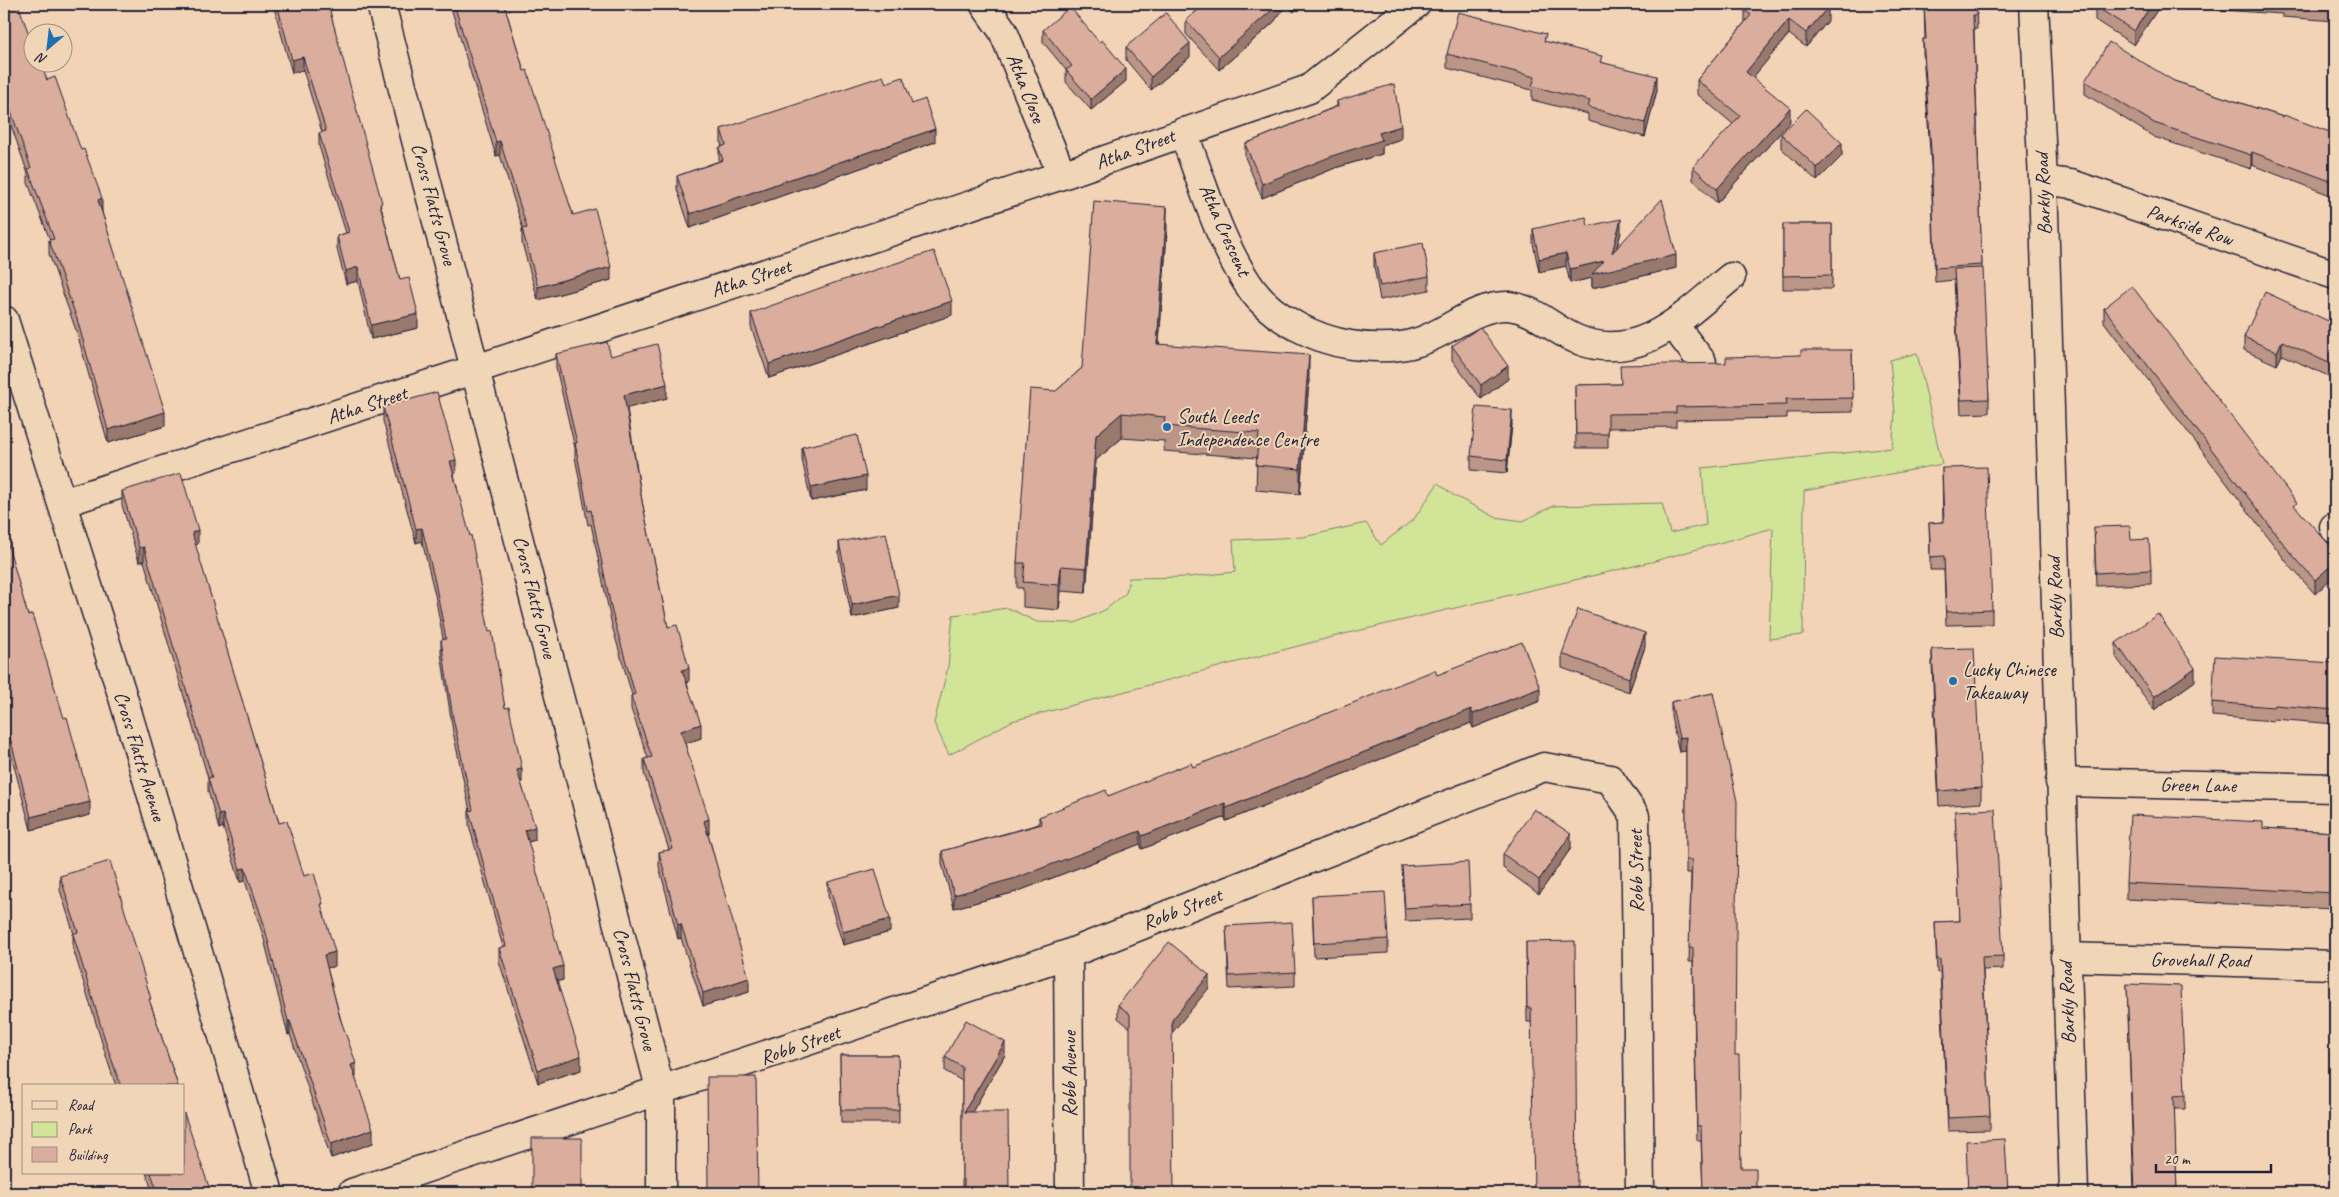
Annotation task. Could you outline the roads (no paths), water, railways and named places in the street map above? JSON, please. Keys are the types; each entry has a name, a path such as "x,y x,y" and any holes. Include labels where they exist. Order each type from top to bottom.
{"street":[{"name":"Cross Flatts Grove","path":"381,4 661,1092 661,1193"},
{"name":"Atha Close","path":"984,4 1003,32 1062,175"},
{"name":"Atha Street","path":"62,503 476,369 1062,175 1309,89 1416,4"},
{"name":"Barkly Road","path":"2034,4 2043,180 2065,957 2074,1193"},
{"name":"Atha Crescent","path":"1183,132 1231,254 1254,292 1288,322 1329,341 1373,348 1418,343 1484,310 1508,306 1531,311 1576,339 1606,346 1636,344 1664,332 1731,277"},
{"name":"Parkside Row","path":"2043,180 2070,184 2335,275"},
{"name":"Cross Flatts Avenue","path":"4,320 124,704 269,1193"},
{"path":"1673,324 1702,362"},
{"name":"Robb Street","path":"352,1193 661,1092 1068,954 1544,767 1610,779 1635,816 1640,1193"},
{"name":"Green Lane","path":"2060,782 2335,788"},
{"name":"Robb Avenue","path":"1068,954 1070,1193"},
{"name":"Grovehall Road","path":"2065,957 2335,966"}],"place":[{"name":"South Leeds Independence Centre","path":"1167,427"},
{"name":"Lucky Chinese Takeaway","path":"1953,681"}]}
